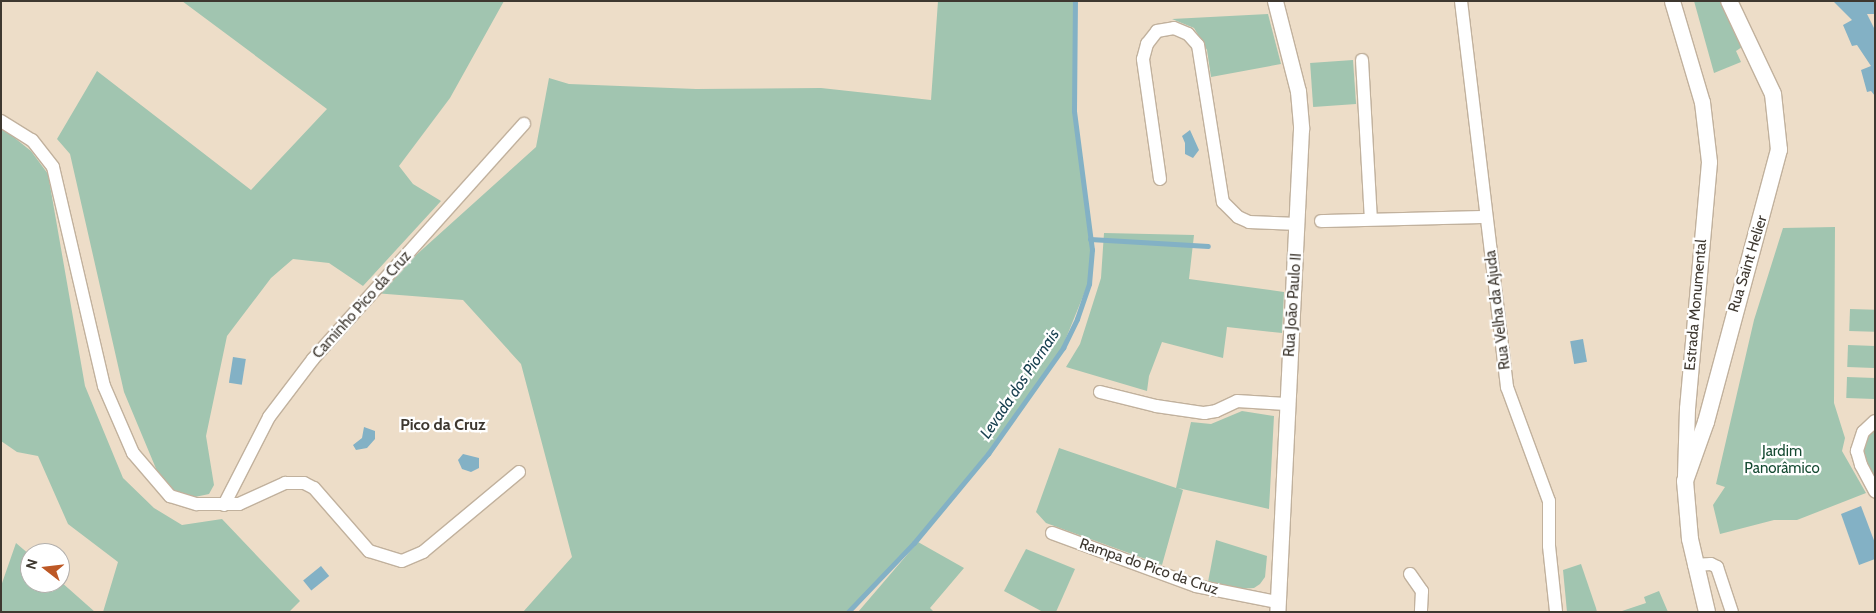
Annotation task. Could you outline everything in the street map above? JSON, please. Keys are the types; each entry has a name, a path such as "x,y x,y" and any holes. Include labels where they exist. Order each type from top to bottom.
{"main road":[{"name":"Rua Saint Helier","path":"1685,481 1706,422 1734,312 1777,168 1780,135 1776,106 1752,47 1729,1"},
{"name":"Estrada Monumental","path":"1685,481 1686,518 1694,565 1707,612"}],"street":[{"name":"Rua João Paulo II","path":"1274,1 1298,91 1301,139 1277,607"},
{"name":"Rua Velha da Ajuda","path":"1461,1 1507,387 1549,501 1549,546 1556,612"},
{"name":"Estrada Monumental","path":"1672,1 1702,102 1708,162 1687,408 1685,481"},
{"path":"1160,179 1143,59 1147,44 1157,31 1174,28 1188,34 1198,45 1223,202 1238,217 1249,222 1298,224"},
{"path":"1362,60 1370,219"},
{"path":"1,121 32,140 53,167 104,386 133,453 170,496 197,504 224,505 256,498 285,483 304,483 314,488 369,551 402,560 423,552 520,472"},
{"name":"Caminho Pico da Cruz","path":"224,505 269,417 312,359 524,124"},
{"path":"1321,220 1486,217"},
{"path":"1100,392 1156,406 1204,413 1216,412 1237,401 1286,404"},
{"path":"1875,421 1863,432 1857,451 1875,491"},
{"name":"Rampa do Pico da Cruz","path":"1052,533 1196,586 1277,607"},
{"path":"1694,565 1711,564 1717,567 1732,612"},
{"path":"1410,574 1422,591 1421,612"}],"green space":[{"path":"182,1 504,1 450,98 399,166 413,184 441,201 363,286 329,263 293,259 271,278 227,336 206,436 214,485 209,494 190,498 175,491 157,471 124,392 70,154 57,139 97,71 251,190 327,109"},
{"path":"938,1 1074,1 1073,111 1091,250 1088,284 1062,348 987,453 914,542 847,612 523,612 572,557 521,364 463,300 374,293 536,147 549,78 569,84 696,89 821,88 931,100"},
{"path":"1694,1 1721,1 1742,47 1736,51 1741,62 1714,73"},
{"path":"1268,14 1281,64 1211,77 1207,50 1194,28 1172,19"},
{"path":"1353,60 1356,104 1313,107 1310,63"},
{"path":"1,127 31,151 48,174 85,386 123,478 154,508 182,525 222,519 300,601 289,612 103,612 118,562 68,524 38,456 17,452 1,441"},
{"name":"Jardim Panorâmico","path":"1835,227 1834,403 1845,438 1842,451 1866,493 1797,520 1774,520 1720,534 1713,505 1725,487 1716,484 1754,320 1783,228"},
{"path":"1104,233 1194,235 1189,279 1284,292 1282,333 1227,327 1223,358 1162,342 1149,376 1147,391 1066,367 1080,344 1101,278"},
{"path":"1850,309 1875,310 1874,332 1849,331"},
{"path":"1848,345 1875,346 1874,368 1847,367"},
{"path":"1847,377 1875,378 1874,399 1846,398"},
{"path":"1242,411 1274,416 1269,509 1178,488 1183,490 1162,565 1046,523 1036,512 1059,448 1176,488 1191,422 1211,424"},
{"path":"1875,430 1875,474 1872,476 1863,448 1867,436"},
{"path":"1216,540 1267,556 1265,577 1260,584 1254,588 1237,589 1208,582"},
{"path":"918,542 964,568 930,608 934,612 858,612"},
{"path":"16,543 20,546 20,593 70,593 70,590 95,612 1,612 1,586"},
{"path":"1026,549 1075,569 1056,612 1043,612 1004,591"},
{"path":"1581,564 1597,612 1567,612 1563,570"},
{"path":"1659,591 1668,612 1619,612 1646,603 1644,597"}],"water":[{"path":"1875,1 1875,14 1867,14 1875,30 1875,96 1871,91 1867,92 1861,70 1871,66 1857,45 1852,46 1843,25 1852,20 1834,2"},
{"path":"1190,130 1199,150 1193,158 1185,154 1185,143 1182,136"},
{"path":"1583,339 1587,362 1574,364 1570,341"},
{"path":"233,357 246,359 242,385 229,383"},
{"path":"364,427 375,431 375,439 367,448 356,450 353,445 362,438"},
{"path":"463,454 479,458 479,468 471,472 462,469 458,460"},
{"path":"1861,506 1875,543 1875,559 1859,565 1841,514"},
{"path":"321,566 329,576 311,591 303,580"}],"waterway":[{"name":"Levada dos Piornais","path":"848,612 914,543 988,454 1063,348 1077,319 1089,284 1092,250 1074,111 1075,1"},
{"path":"1090,239 1208,246"}],"district":[{"name":"Pico da Cruz","path":"443,425"}]}
